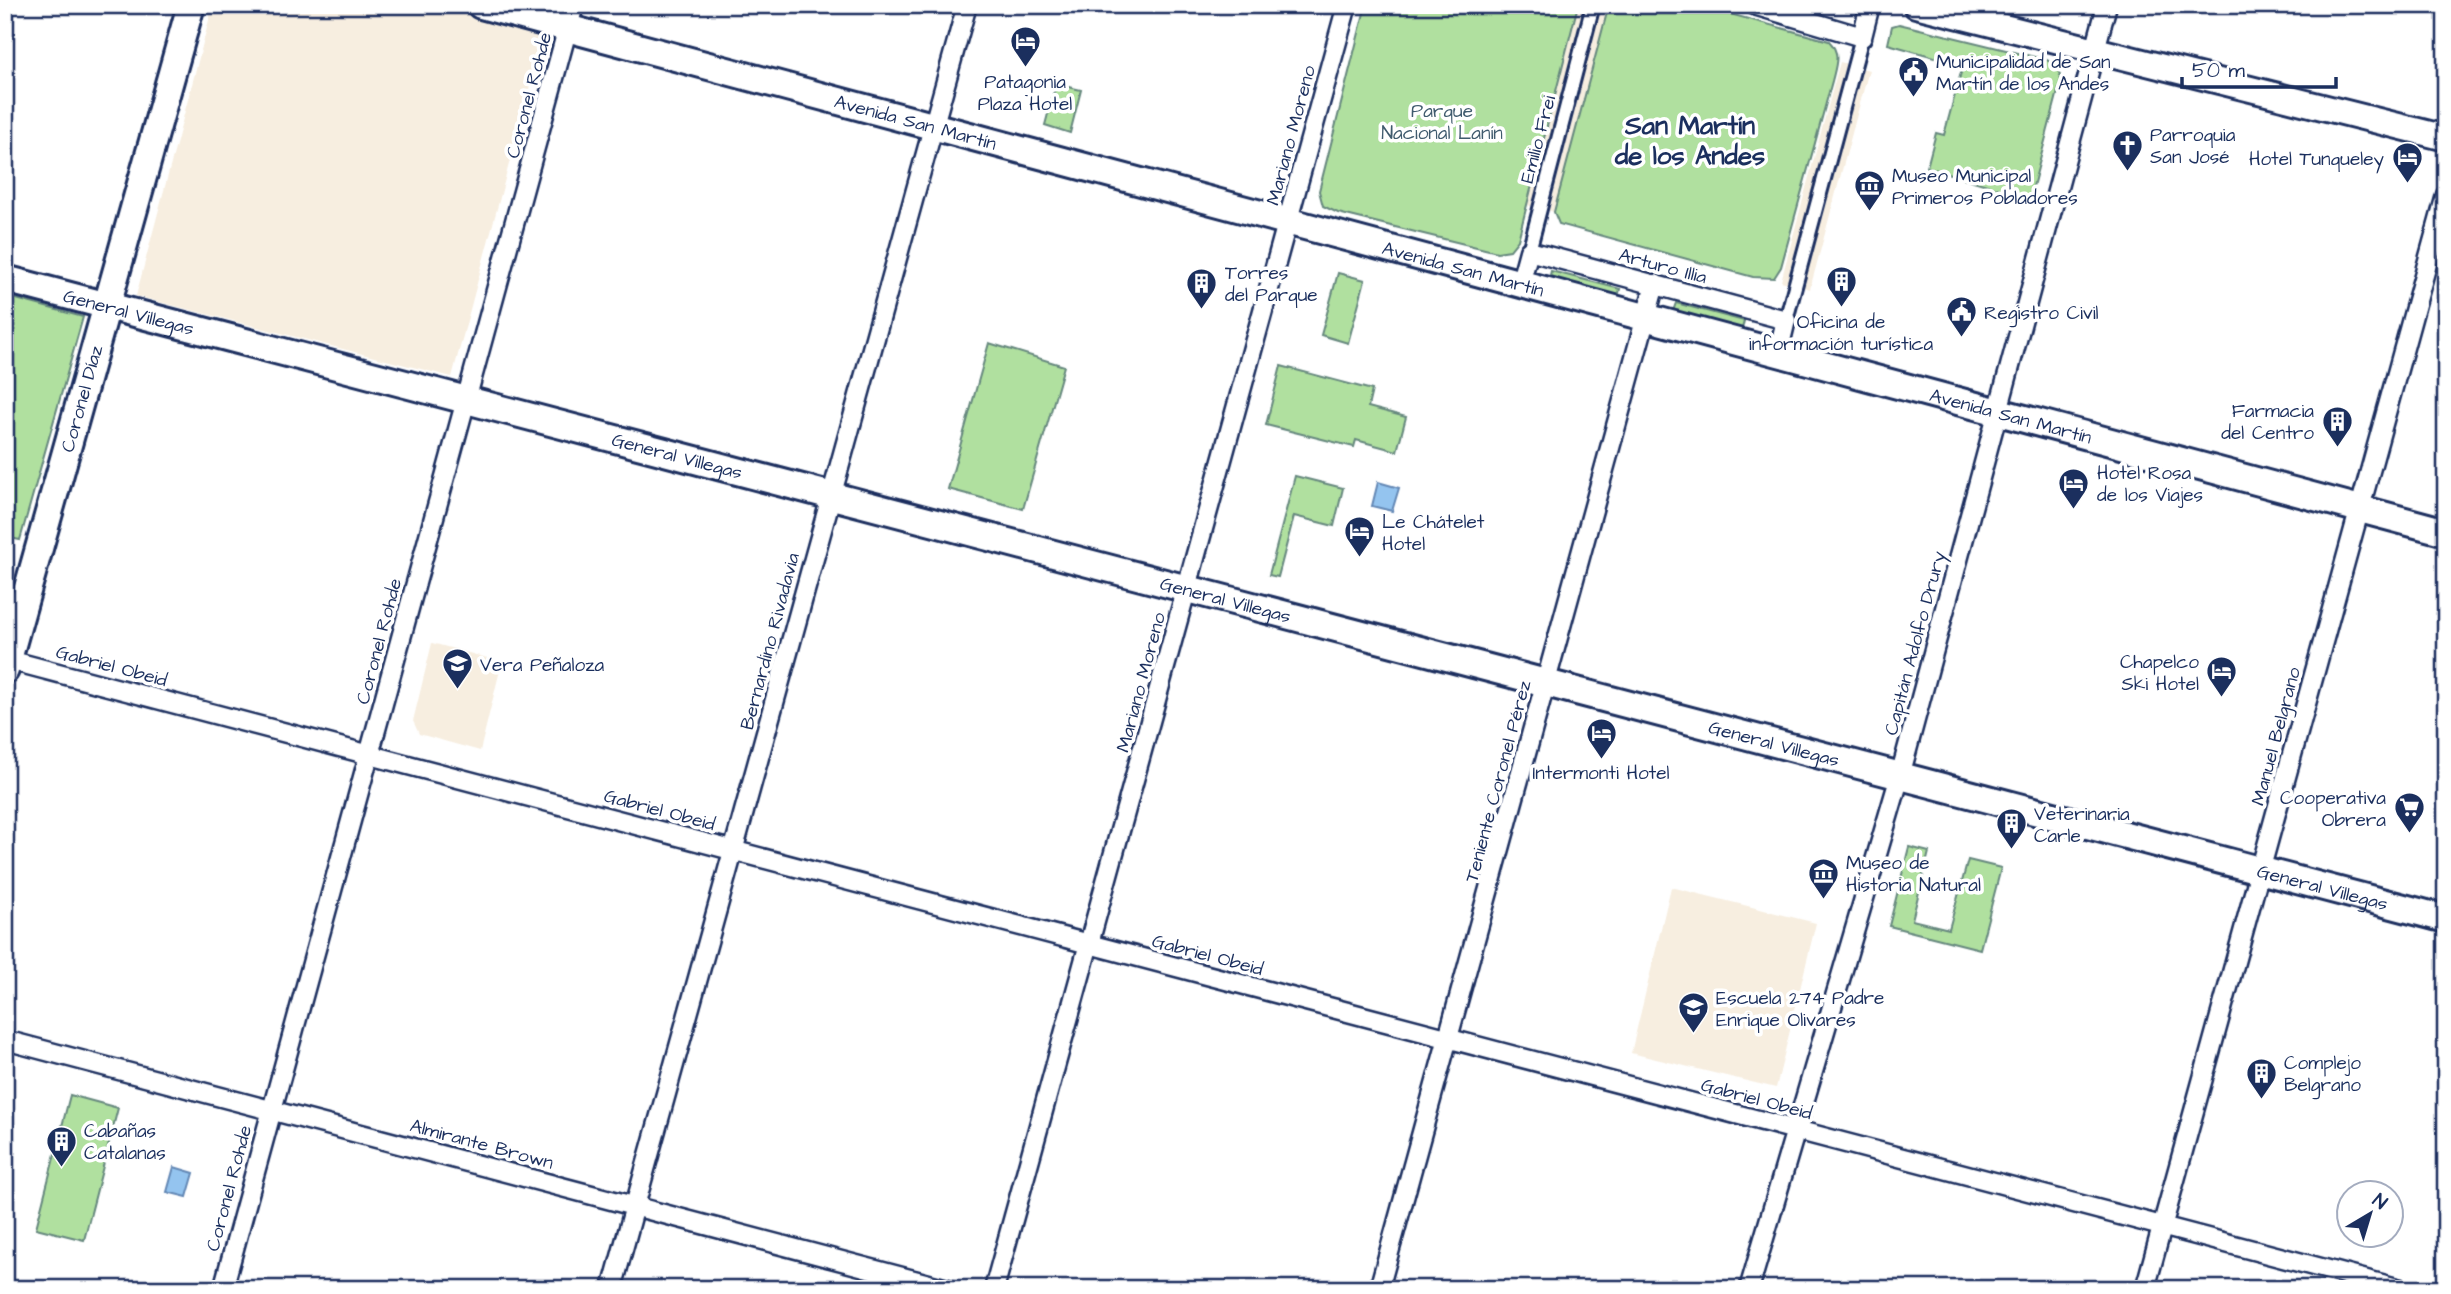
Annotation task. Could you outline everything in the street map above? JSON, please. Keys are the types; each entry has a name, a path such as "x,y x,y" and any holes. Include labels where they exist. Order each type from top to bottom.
{"main road":[{"name":"Coronel Díaz","path":"6,663 191,5"},
{"name":"Avenida San Martín","path":"481,5 571,17 933,126 2446,532"},
{"path":"1916,5 2446,138"},
{"name":"General Villegas","path":"5,279 2446,919"}],"street":[{"name":"Bernardino Rivadavia","path":"612,1289 967,5"},
{"name":"Mariano Moreno","path":"994,1289 1347,5"},
{"name":"Emilio Frei","path":"1521,284 1593,5"},
{"path":"1754,5 1862,37"},
{"path":"1778,353 1870,5"},
{"name":"Capitán Adolfo Drury","path":"1749,1289 1900,776 2107,5"},
{"name":"Coronel Rohde","path":"223,1289 571,17"},
{"name":"Manuel Belgrano","path":"2144,1289 2446,195"},
{"name":"Arturo Illia","path":"1529,251 1786,320"},
{"name":"Teniente Coronel Pérez","path":"1379,1289 1655,284"},
{"name":"Gabriel Obeid","path":"6,663 369,754 2401,1289"},
{"name":"Almirante Brown","path":"5,1040 948,1289"}],"shaded area":[{"path":"213,5 442,5 544,33 452,377 136,296"},
{"path":"1578,5 1609,5 1554,212 1527,205"},
{"path":"1840,62 1869,70 1810,289 1781,281"},
{"name":"Vera Peñaloza","path":"432,643 502,662 480,751 419,734 413,721"},
{"path":"1671,887 1816,923 1776,1088 1631,1053"}],"green space":[{"name":"Parque Nacional Lanín","path":"1366,5 1578,5 1518,240 1510,250 1497,252 1338,213 1323,206 1319,191"},
{"path":"1609,5 1697,5 1829,41 1833,46 1836,55 1835,70 1781,267 1774,278 1753,277 1559,224 1554,212"},
{"path":"1899,24 2047,60 2058,68 2061,80 2030,198 1927,167 1936,133 1944,135 1963,65 1888,44 1892,26"},
{"path":"1056,84 1081,90 1070,133 1045,125"},
{"path":"1551,271 1620,289 1618,297 1549,279"},
{"path":"1338,273 1365,280 1348,343 1321,335"},
{"path":"5,296 83,317 20,540 5,537"},
{"path":"1676,303 1744,321 1742,329 1673,311"},
{"path":"989,343 1064,366 1023,509 948,489"},
{"path":"1281,366 1372,390 1368,407 1406,417 1397,451 1356,440 1354,447 1266,425"},
{"path":"1295,476 1343,488 1334,526 1294,516 1278,577 1269,575"},
{"path":"1909,847 1929,852 1912,920 1949,929 1968,860 2001,868 1980,949 1889,926"},
{"path":"70,1095 118,1108 84,1240 36,1228"}],"water":[{"path":"1378,482 1399,488 1392,511 1372,506"},
{"path":"174,1167 194,1173 187,1197 167,1192"}],"place":[{"name":"Patagonia Plaza Hotel","path":"1025,69"},
{"name":"Municipalidad de San Martín de los Andes","path":"1913,99"},
{"name":"Parroquia San José","path":"2127,172"},
{"name":"Hotel Tunqueley","path":"2407,185"},
{"name":"Museo Municipal Primeros Pobladores","path":"1869,213"},
{"name":"Oficina de información turística","path":"1841,309"},
{"name":"Torres del Parque","path":"1202,310"},
{"name":"Registro Civil","path":"1961,339"},
{"name":"Farmacia del Centro","path":"2337,448"},
{"name":"Hotel Rosa de los Viajes","path":"2074,510"},
{"name":"Le Chátelet Hotel","path":"1359,559"},
{"name":"Vera Peñaloza","path":"457,691"},
{"name":"Chapelco Ski Hotel","path":"2222,699"},
{"name":"Intermonti Hotel","path":"1601,760"},
{"name":"Cooperativa Obrera","path":"2409,835"},
{"name":"Veterinaria Carle","path":"2011,851"},
{"name":"Museo de Historia Natural","path":"1823,900"},
{"name":"Escuela 274 Padre Enrique Olivares","path":"1693,1035"},
{"name":"Complejo Belgrano","path":"2261,1100"},
{"name":"Cabañas Catalanas","path":"61,1168"}],"district":[{"name":"San Martín de los Andes","path":"1690,140"}]}
